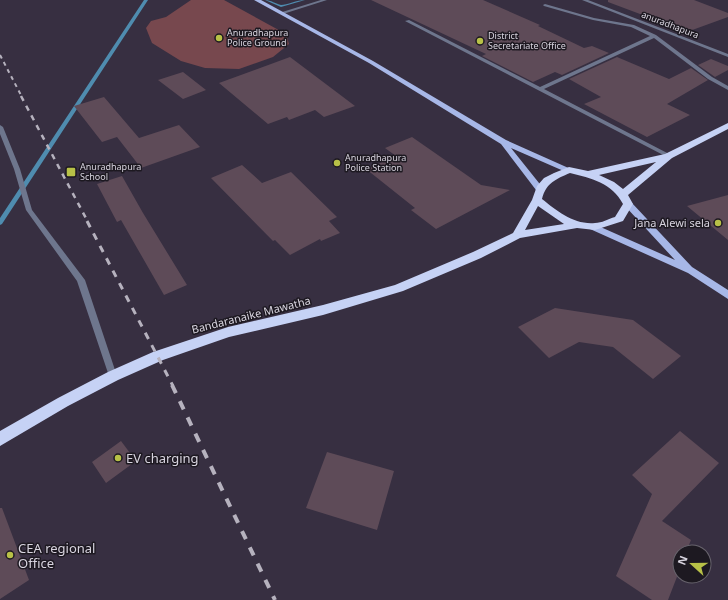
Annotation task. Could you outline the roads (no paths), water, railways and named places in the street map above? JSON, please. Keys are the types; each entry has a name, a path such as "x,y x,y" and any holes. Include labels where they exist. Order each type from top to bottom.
{"highway":[{"path":"624,193 669,156 728,126"},
{"path":"589,174 669,156"},
{"path":"518,235 537,200 538,188 550,178 569,170 589,174 608,182 624,193 628,204 619,219 594,227 577,225 554,215 537,200"},
{"name":"Bandaranaike Mawatha","path":"0,439 63,402 113,376 158,356 200,340 323,310 399,288 477,255 518,235 577,225"}],"main road":[{"path":"257,0 371,62 503,142 569,170"},
{"path":"503,142 538,188"},
{"path":"628,204 691,271"},
{"path":"594,227 691,271 728,295"}],"street":[{"path":"282,13 325,0"},
{"name":"anuradhapura","path":"584,0 728,56"},
{"path":"546,5 593,19 632,26 654,36 710,78 728,88"},
{"path":"407,21 669,156"},
{"path":"540,89 654,36"},
{"path":"0,127 17,169 29,210 81,280 113,376"}],"waterway":[{"path":"0,223 146,0"},
{"path":"267,0 281,6 303,0"}],"railway":[{"path":"0,55 22,97"},
{"path":"21,96 88,222"},
{"path":"87,221 173,386"},
{"path":"172,385 275,600"}],"place":[{"name":"Anuradhapura Police Ground","path":"219,38"},
{"name":"District Secretariate Office","path":"480,41"},
{"name":"Anuradhapura Police Station","path":"337,163"},
{"name":"Anuradhapura School","path":"71,172"},
{"name":"Jana Alewi sela","path":"718,223"},
{"name":"EV charging","path":"118,458"},
{"name":"CEA regional Office","path":"10,555"}]}
